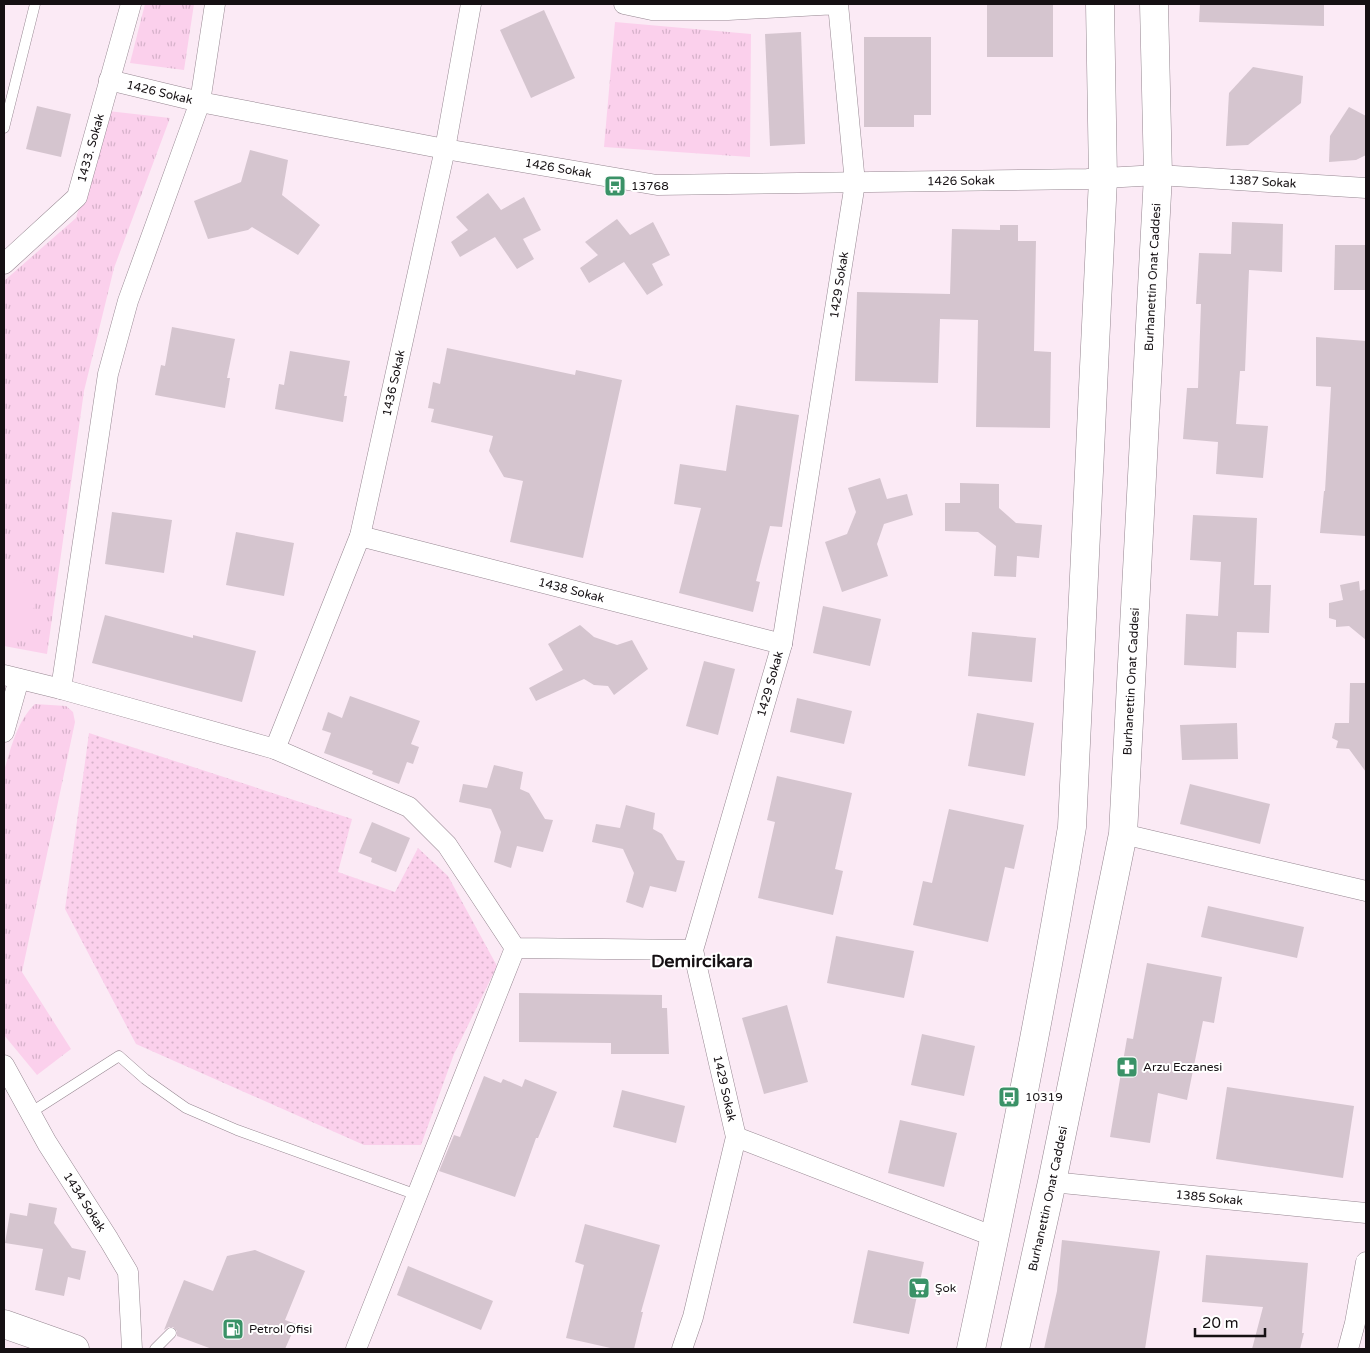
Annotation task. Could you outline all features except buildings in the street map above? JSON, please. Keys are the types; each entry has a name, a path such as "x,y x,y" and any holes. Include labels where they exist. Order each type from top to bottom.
{"main road":[{"path":"971,1349 995,1237 1061,898 1072,827 1104,179 1100,4"},
{"name":"Burhanettin Onat Caddesi","path":"1015,1349 1052,1182 1123,834 1158,175 1154,4"},
{"path":"4,1324 75,1349"}],"street":[{"name":"1433. Sokak","path":"4,264 77,197 131,4"},
{"path":"61,689 108,374 128,301 200,102 214,4"},
{"name":"1436 Sokak","path":"275,749 360,536 445,149 471,4"},
{"path":"624,4 652,10 728,10 838,4"},
{"name":"1429 Sokak","path":"682,1349 692,1317 736,1138 694,950 782,644 855,183 838,4"},
{"name":"1426 Sokak","path":"110,80 200,102 445,149 657,185 1104,179"},
{"name":"1387 Sokak","path":"1104,179 1158,175 1366,188"},
{"name":"1438 Sokak","path":"360,536 782,644"},
{"path":"4,732 12,677 275,749 409,807 447,845 515,948"},
{"path":"1123,834 1366,891"},
{"path":"515,948 694,950"},
{"path":"356,1349 515,948"},
{"name":"1434 Sokak","path":"4,1065 47,1143 110,1240 128,1272 132,1349"},
{"path":"736,1138 995,1237"},
{"name":"1385 Sokak","path":"1052,1182 1366,1213"},
{"path":"1348,1349 1366,1262"}],"lane":[{"path":"4,128 35,4"},
{"path":"30,1112 118,1056 144,1079 186,1108 237,1130 417,1195"},
{"path":"155,1349 171,1333"}],"green space":[{"path":"145,4 194,4 184,70 130,63"},
{"path":"615,22 751,34 750,157 604,147"},
{"path":"108,111 170,118 114,268 84,391 47,654 4,646 4,281 76,218"},
{"path":"4,577 39,586 26,641 4,636"},
{"path":"35,704 66,706 73,712 75,722 22,972 71,1049 37,1075 4,1035 4,771 19,727"},
{"path":"89,733 352,819 338,872 395,892 418,848 448,876 497,966 454,1054 421,1145 364,1145 136,1044 65,909"}],"place":[{"name":"13768","path":"615,186"},
{"name":"Arzu Eczanesi","path":"1127,1067"},
{"name":"10319","path":"1009,1097"},
{"name":"Şok","path":"919,1288"},
{"name":"Petrol Ofisi","path":"233,1329"}],"district":[{"name":"Demircikara","path":"702,961"}]}
